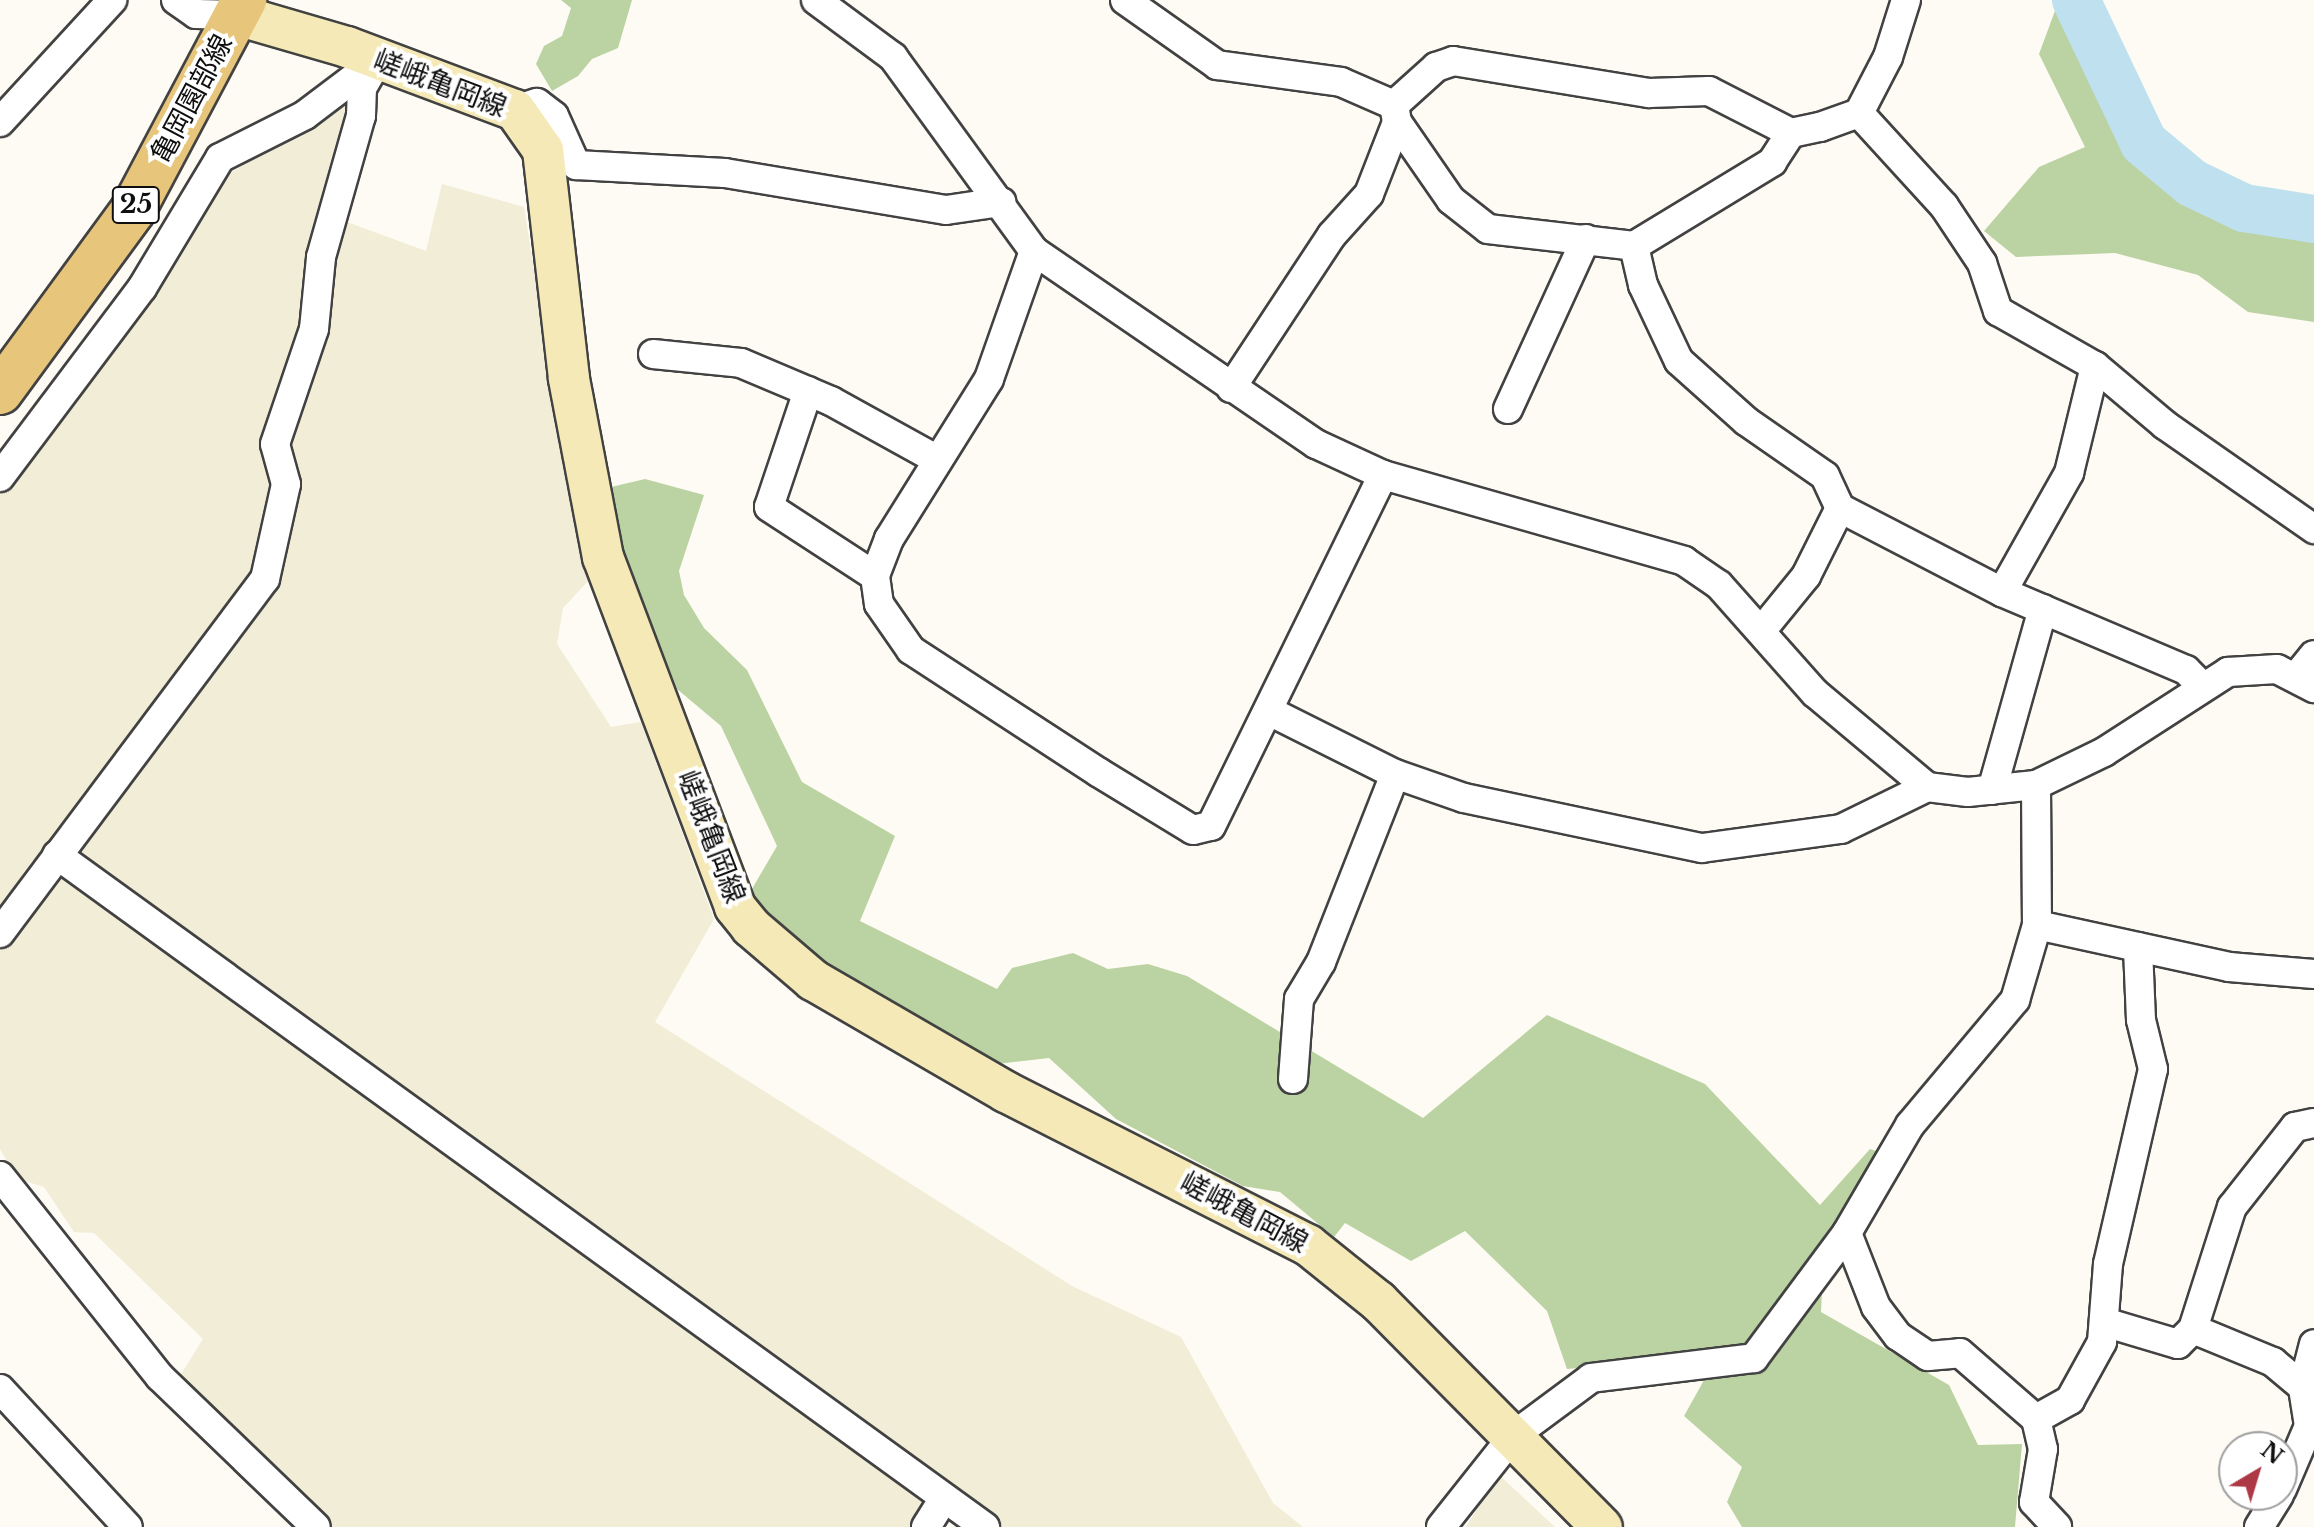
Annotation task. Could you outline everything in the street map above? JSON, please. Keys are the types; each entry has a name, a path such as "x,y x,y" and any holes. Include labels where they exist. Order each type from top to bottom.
{"main road":[{"name":"嵯峨亀岡線","path":"241,7 515,110 543,150 569,379 603,557 735,907 826,988 1006,1092 1308,1245 1378,1301 1602,1527"},
{"name":"亀岡園部線","path":"0,392 126,221 241,7"}],"street":[{"path":"0,122 112,0"},
{"path":"176,0 196,14 241,7"},
{"path":"816,0 893,57 1034,251 1316,444 1383,475 1684,561 1719,585 1815,693 1927,787"},
{"path":"1125,0 1217,65 1341,82 1396,114 1451,200 1488,229 1634,246 1772,162 1791,133 1859,113 1888,57 1906,0"},
{"path":"0,477 142,288 220,158 305,115 378,60"},
{"path":"0,933 265,579 286,484 275,444 282,415 314,329 321,257 361,116 362,88 378,60"},
{"path":"1231,388 1332,235 1369,194 1396,114 1436,67 1453,61 1649,93 1709,91 1791,133"},
{"path":"515,110 537,103 554,116 576,165 725,173 946,210 1001,202"},
{"path":"1859,113 1944,206 1982,263 1998,311 2095,366 2165,425 2314,529"},
{"path":"1508,409 1586,239"},
{"path":"1634,246 1643,285 1679,361 1746,421 1825,476 1840,508 2002,592 2186,670 2201,685"},
{"path":"1034,251 989,379 889,539 875,576 879,604 911,650 1193,830 1211,826 1271,712 1383,475"},
{"path":"653,354 741,363 808,391 938,460"},
{"path":"2002,592 2069,473 2095,366"},
{"path":"808,391 769,507 875,576"},
{"path":"1762,630 1806,576 1840,508"},
{"path":"1992,790 2043,609"},
{"path":"1271,712 1395,774 1520,812 1702,848 1841,829 1927,787 1992,790 2036,785 2104,752 2201,685 2250,668 2305,683 2314,655"},
{"path":"1293,1079 1299,999 1321,962 1395,774"},
{"path":"1441,1527 1513,1436 1591,1378 1754,1358 1847,1233 1910,1125 2015,1000 2037,925 2036,785"},
{"path":"57,855 985,1527"},
{"path":"2037,925 2229,967 2314,974"},
{"path":"2036,1419 2070,1400 2089,1374 2104,1322 2108,1264 2153,1069 2141,1020 2138,947"},
{"path":"2104,1322 2178,1344 2193,1329 2232,1207 2295,1127 2314,1123"},
{"path":"0,1176 160,1377 316,1527"},
{"path":"1847,1233 1876,1307 1898,1336 1928,1356 1960,1353 2036,1419 2043,1449 2034,1502 2057,1527"},
{"path":"2193,1329 2273,1362 2303,1387"},
{"path":"2298,1454 2312,1424 2303,1387 2314,1344"},
{"path":"0,1389 128,1527"},
{"path":"926,1527 944,1498"}],"shaded area":[{"path":"356,95 325,214 426,251 442,184 524,207 573,516 590,579 563,608 557,644 611,727 641,722 714,919 655,1022 1072,1286 1181,1337 1273,1503 1303,1527 1003,1527 951,1491 926,1527 329,1527 175,1384 203,1339 94,1233 74,1232 44,1187 18,1179 0,1149 0,493 134,313 219,180"},
{"path":"1498,1474 1555,1527 1466,1527"}],"green space":[{"path":"561,0 632,0 618,48 592,59 578,76 552,91 536,64 544,46 562,36 571,8"},
{"path":"2059,0 2095,0 2101,41 2135,87 2135,106 2163,148 2151,172 2158,181 2314,227 2314,322 2248,312 2198,275 2115,253 2016,257 1984,231 2039,167 2085,147 2039,54"},
{"path":"645,479 704,495 679,571 684,595 704,628 747,670 802,782 895,836 860,921 997,989 1012,968 1073,953 1108,969 1148,964 1187,976 1423,1118 1547,1015 1705,1084 1820,1205 1870,1149 1885,1154 1824,1246 1821,1312 1949,1385 1978,1445 2022,1444 2015,1527 1742,1527 1727,1502 1742,1467 1684,1416 1718,1355 1567,1369 1547,1311 1465,1231 1411,1261 1345,1223 1334,1237 1280,1192 1243,1186 1116,1119 1049,1058 997,1064 830,970 749,894 777,846 721,726 677,689 610,520 607,488"}],"waterway":[{"path":"2076,0 2144,143 2192,183 2244,208 2314,219"}]}
